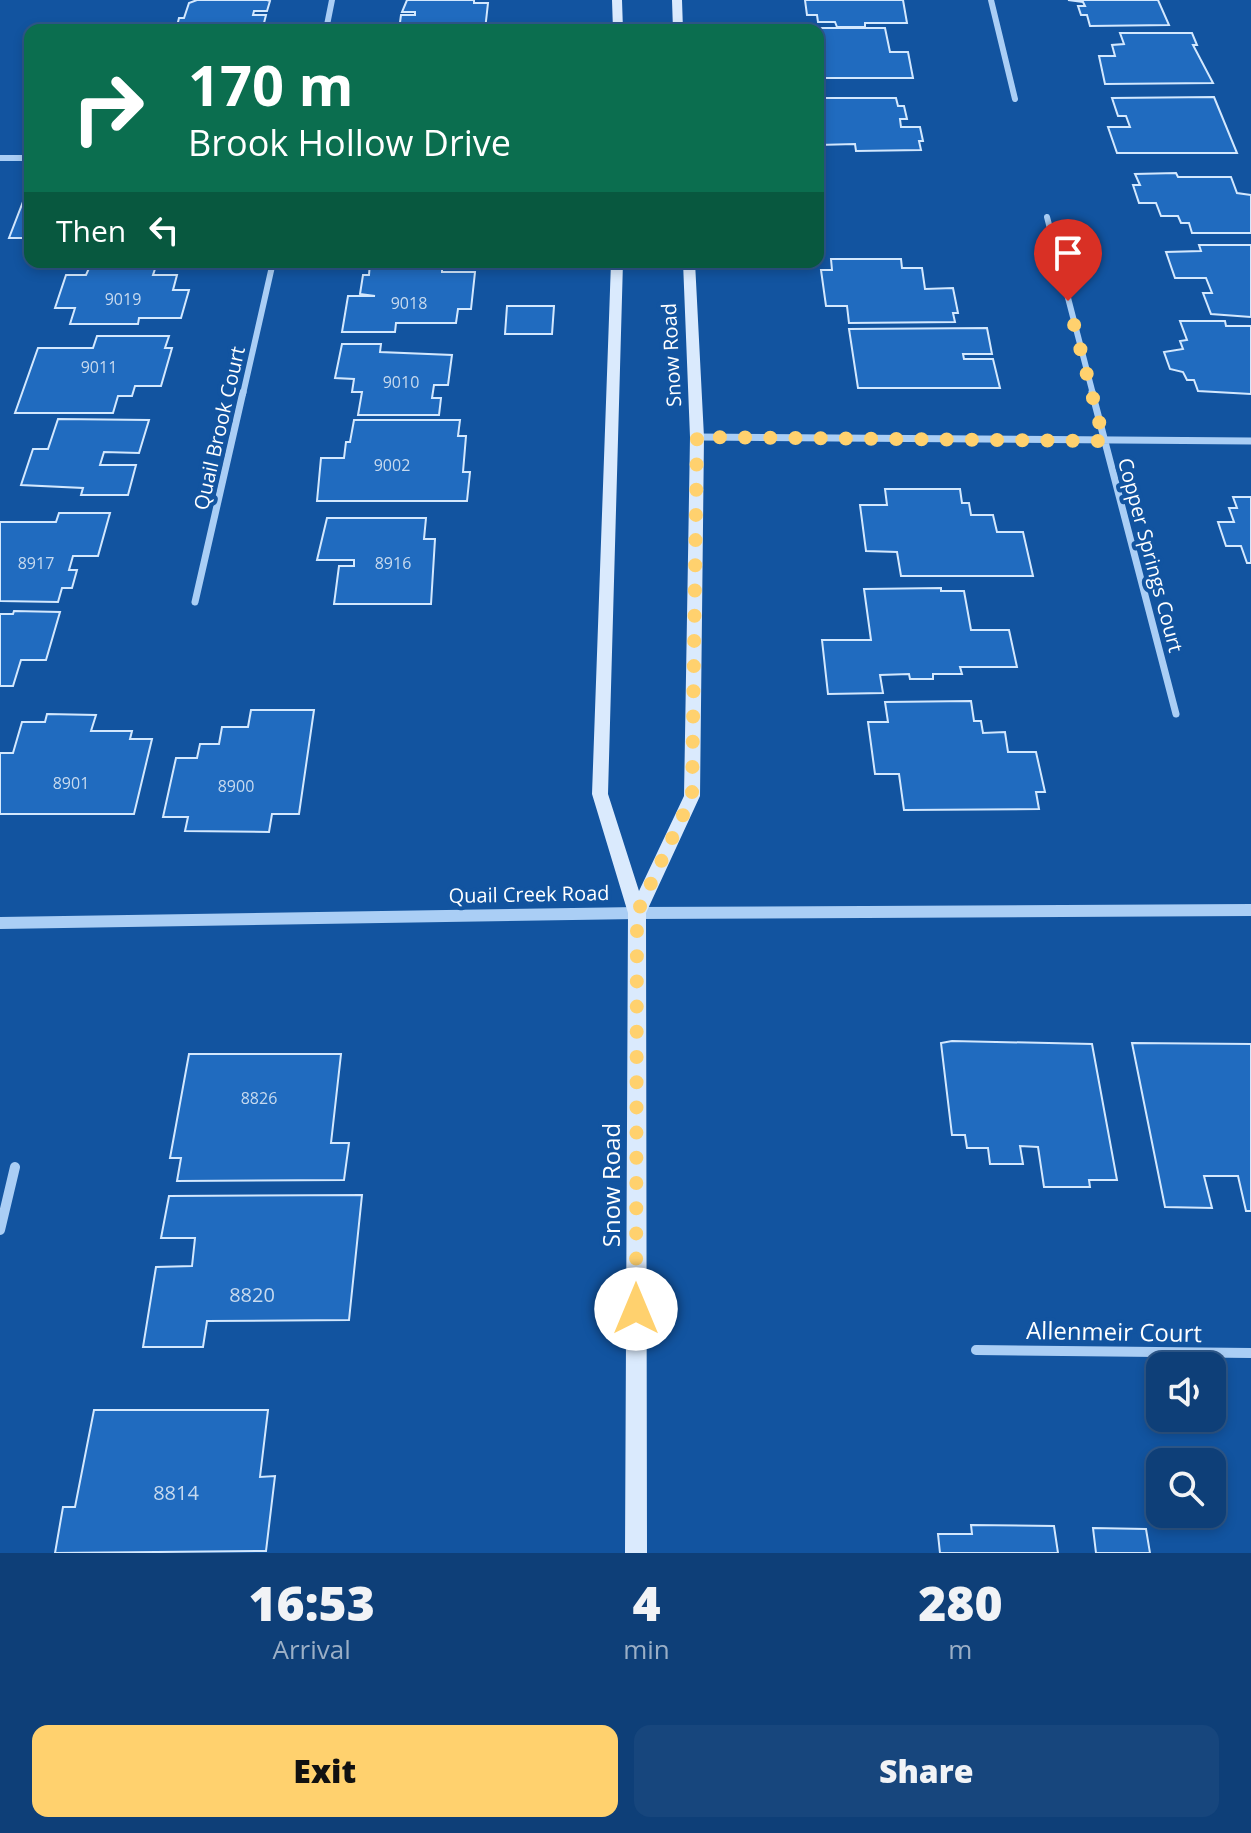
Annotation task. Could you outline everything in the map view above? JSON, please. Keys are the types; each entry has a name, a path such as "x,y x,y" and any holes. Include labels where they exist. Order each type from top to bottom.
{"main road":[{"path":"617,0 618,24"},
{"path":"677,0 678,24"},
{"name":"Snow Road","path":"617,268 600,794 637,913 636,1553"},
{"name":"Snow Road","path":"637,913 692,796 697,437 689,268"}],"street":[{"path":"327,24 332,0"},
{"path":"991,0 1015,99"},
{"path":"0,158 24,158"},
{"name":"Copper Springs Court","path":"1047,217 1176,714"},
{"name":"Quail Brook Court","path":"195,602 272,268"},
{"path":"697,437 1251,441"},
{"name":"Quail Creek Road","path":"0,923 637,913 1251,910"},
{"path":"0,1230 15,1167"},
{"name":"Allenmeir Court","path":"976,1350 1251,1353"}],"building":[{"path":"197,0 270,1 267,11 254,11 253,15 266,15 264,23 178,24 179,18 184,18 189,3"},
{"path":"407,0 474,0 474,3 488,3 486,24 400,24 401,15 415,15 415,12 402,12"},
{"path":"805,0 903,0 907,23 837,27 835,22 818,22 817,15 807,15"},
{"path":"1068,0 1158,0 1169,25 1090,26 1087,15 1081,15 1078,6 1085,6 1083,2"},
{"path":"824,28 885,28 890,52 908,52 913,78 824,78"},
{"path":"1120,33 1192,33 1197,45 1193,45 1213,83 1105,84 1099,56 1115,56 1112,45 1124,44"},
{"path":"1214,97 1237,153 1117,153 1108,127 1130,127 1126,116 1118,116 1112,98"},
{"path":"824,98 896,98 898,106 904,106 907,119 900,119 901,127 920,127 923,141 919,141 921,150 856,151 855,144 824,145"},
{"path":"1176,173 1178,177 1231,177 1237,193 1251,195 1251,233 1192,233 1189,223 1181,223 1178,216 1161,216 1156,203 1139,203 1133,185 1140,185 1135,174"},
{"path":"24,199 24,238 9,238"},
{"path":"1199,245 1251,245 1251,317 1211,314 1203,293 1212,293 1206,278 1175,278 1166,252 1201,251"},
{"path":"831,259 901,259 902,268 922,268 925,289 953,288 958,313 953,313 955,322 849,323 847,306 826,306 821,270 832,270"},
{"path":"89,268 155,268 153,275 177,275 173,290 189,290 181,318 139,318 138,324 70,324 75,308 55,308 66,275 86,275"},
{"path":"370,268 442,268 442,272 475,272 471,309 458,309 456,323 396,323 395,332 342,332 348,296 375,296 360,294 363,275 369,275"},
{"path":"507,306 554,306 552,334 505,334"},
{"path":"1180,321 1225,321 1226,326 1251,326 1251,394 1198,391 1194,380 1187,380 1183,372 1170,369 1164,352 1183,349 1180,341 1187,340"},
{"path":"987,328 992,354 963,354 964,359 993,359 1000,388 858,388 849,329"},
{"path":"97,336 169,336 165,348 172,348 161,386 135,386 132,396 118,396 113,413 15,413 38,348 93,348"},
{"path":"342,344 381,344 380,352 452,355 448,385 434,385 432,398 441,398 439,415 358,415 362,392 352,392 354,379 335,378"},
{"path":"58,419 149,420 139,453 104,452 100,465 136,465 128,495 81,495 83,488 21,485 33,449 48,449"},
{"path":"354,420 460,420 458,436 466,436 463,472 470,472 467,501 317,501 321,458 344,458"},
{"path":"885,489 960,489 962,503 969,503 971,515 993,515 997,532 1023,532 1033,576 901,576 897,552 866,551 860,505 887,505"},
{"path":"1233,497 1251,497 1251,563 1247,563 1241,546 1226,546 1218,522 1234,522 1229,508 1237,508"},
{"path":"59,513 110,513 98,556 73,556 69,570 77,570 72,588 62,588 58,602 0,601 0,522 56,522"},
{"path":"327,518 426,518 424,539 435,539 431,604 334,604 339,566 354,566 354,560 317,560"},
{"path":"941,588 941,591 964,591 971,630 1009,630 1017,667 960,667 962,674 933,674 933,679 910,679 909,674 880,675 883,693 828,694 822,640 871,640 864,589"},
{"path":"14,611 60,612 46,660 21,660 13,686 0,686 0,614 13,614"},
{"path":"971,701 974,721 981,721 983,733 1005,732 1008,752 1036,752 1045,792 1036,792 1039,809 904,810 899,774 875,774 868,722 888,722 885,702"},
{"path":"251,710 314,710 299,814 272,814 269,832 185,831 188,817 163,817 176,758 197,758 200,744 219,744 222,727 248,727"},
{"path":"47,714 96,715 91,731 132,731 130,739 152,739 134,814 0,814 0,753 13,753 22,722 45,722"},
{"path":"941,1043 1092,1044 1117,1180 1089,1180 1090,1187 1044,1187 1038,1147 1020,1146 1023,1164 990,1164 988,1148 967,1148 965,1135 952,1135"},
{"path":"1132,1043 1251,1044 1251,1211 1246,1211 1238,1176 1204,1176 1212,1208 1165,1207"},
{"path":"189,1054 341,1054 331,1143 349,1143 344,1180 177,1181 181,1158 170,1158"},
{"path":"362,1195 349,1320 207,1321 203,1347 143,1347 156,1267 192,1266 195,1238 161,1238 169,1196"},
{"path":"94,1410 268,1410 260,1477 275,1476 266,1551 55,1553 63,1507 75,1507"},
{"path":"971,1525 1054,1526 1058,1553 940,1553 938,1534 972,1534"},
{"path":"1093,1528 1146,1529 1150,1553 1096,1553"}],"route":[{"path":"636,1309 637,913 692,796 697,437 1104,441 1068,301"}]}
